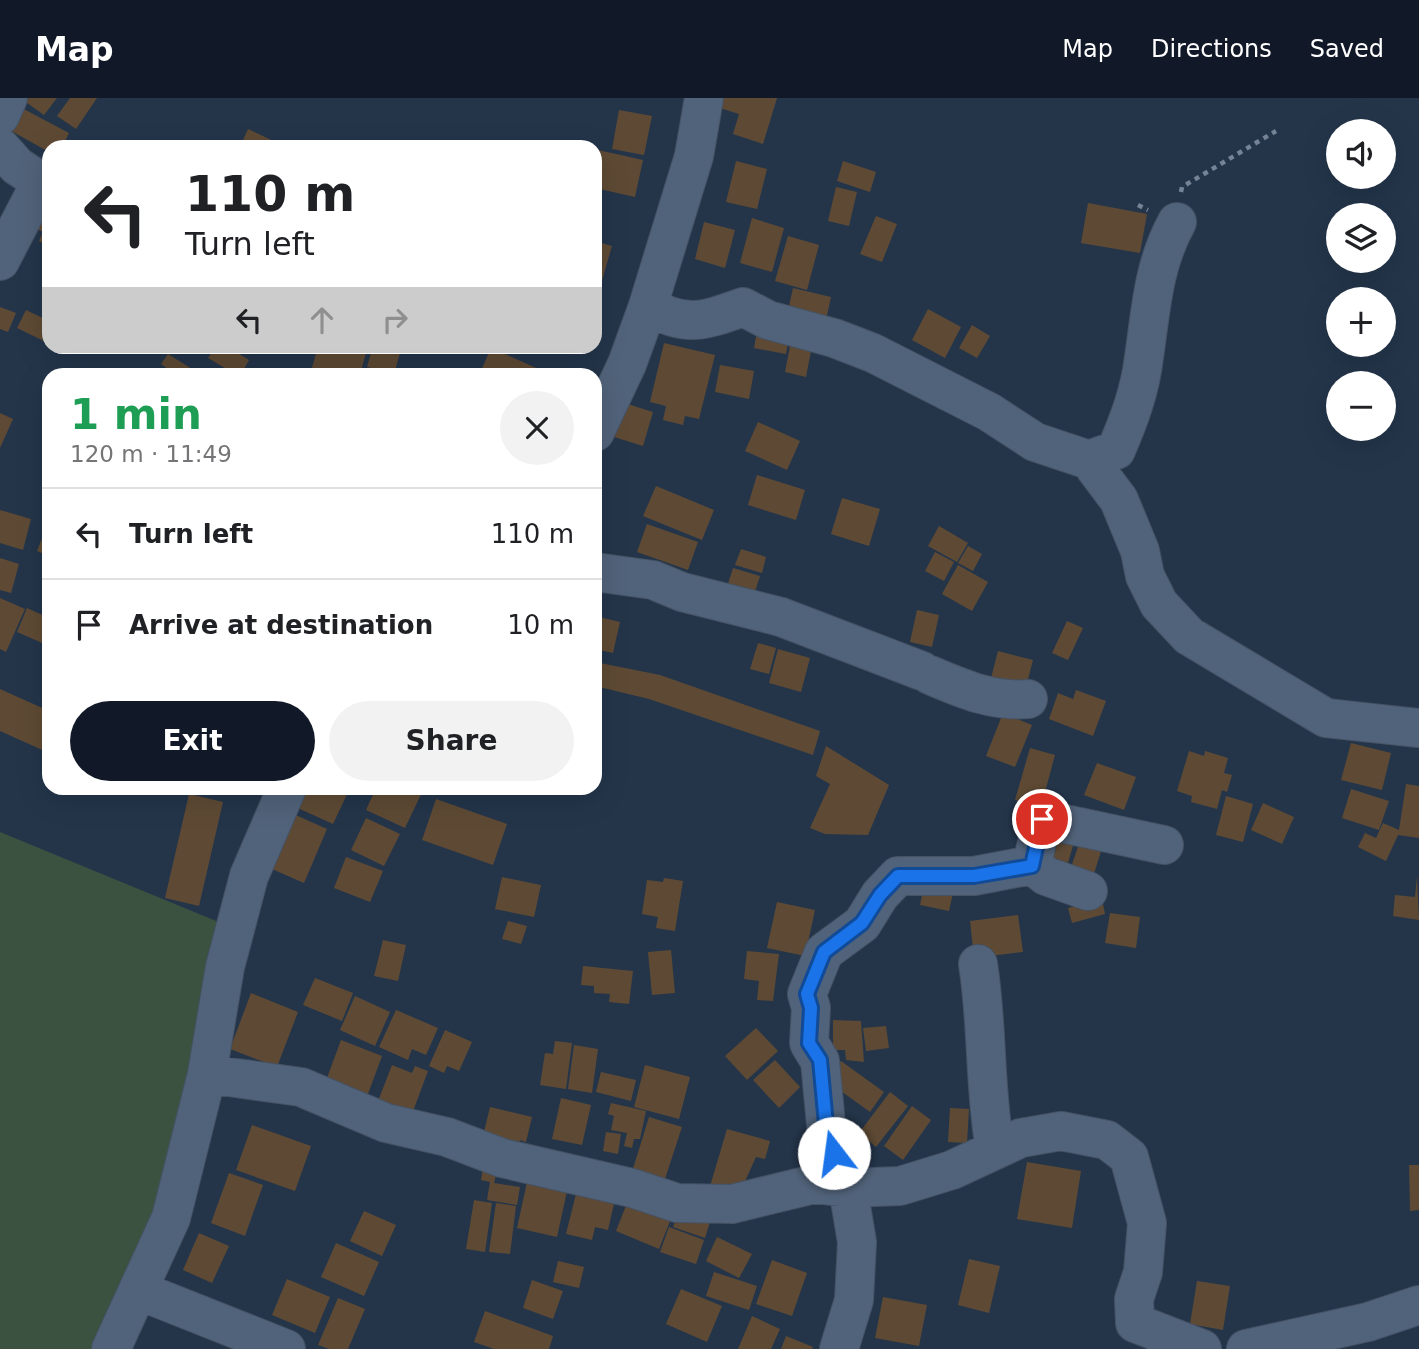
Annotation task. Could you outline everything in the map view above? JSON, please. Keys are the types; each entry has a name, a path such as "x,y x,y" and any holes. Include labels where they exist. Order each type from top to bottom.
{"street":[{"path":"0,116 8,98"},
{"path":"602,417 627,364 648,306 694,156 704,98"},
{"path":"0,147 17,166 41,182 0,261"},
{"path":"1089,460 1116,450 1134,409 1144,357 1148,312 1162,247 1177,222"},
{"path":"648,306 667,317 698,323 743,307 768,320 834,338 873,354 989,412 1035,442 1089,460 1119,500 1140,551 1145,576 1159,604 1189,635 1326,718 1419,728"},
{"path":"602,573 653,580 682,592 781,617 971,693 1005,701 1028,699"},
{"path":"111,1349 140,1291 171,1218 207,1074 225,967 249,876 284,795"},
{"path":"1032,866 1042,819 1164,845"},
{"path":"839,1349 854,1300 857,1242 848,1188 827,1135 820,1060 809,1043 811,1008 807,994 824,952 862,923 880,895 898,876 974,876 1032,866 1046,876 1088,891"},
{"path":"978,964 985,1007 987,1101 995,1149"},
{"path":"207,1074 301,1087 386,1123 447,1137 502,1158 632,1188 677,1203 732,1204 814,1184 848,1188 900,1186 952,1170 1021,1138 1061,1131 1107,1140 1129,1157 1147,1223 1143,1272 1134,1299 1135,1323 1202,1349"},
{"path":"140,1291 286,1349"},
{"path":"1246,1349 1368,1322 1419,1305"}],"path":[{"path":"1138,205 1177,222 1182,187 1276,131"}],"green space":[{"path":"0,832 238,930 138,1274 99,1349 0,1349"}],"building":[{"path":"20,98 57,98 44,115"},
{"path":"70,98 97,98 76,129 57,116"},
{"path":"723,98 777,98 763,144 733,134 739,114 720,108"},
{"path":"18,106 69,133 66,140 42,140 42,148 6,128"},
{"path":"619,110 652,116 644,155 612,149"},
{"path":"248,129 271,140 243,140"},
{"path":"602,151 643,160 635,197 602,190"},
{"path":"736,161 767,169 757,209 726,202"},
{"path":"843,161 876,172 870,192 837,181"},
{"path":"836,187 857,192 849,226 828,221"},
{"path":"1088,203 1147,214 1140,253 1081,243"},
{"path":"38,210 42,212 42,232 30,226"},
{"path":"876,216 897,224 882,262 860,254"},
{"path":"752,218 784,228 772,272 740,263"},
{"path":"704,222 735,230 725,268 695,259"},
{"path":"788,236 819,245 807,290 775,281"},
{"path":"602,243 612,246 602,281"},
{"path":"793,288 831,297 824,329 786,320"},
{"path":"0,307 16,313 8,332 0,329"},
{"path":"928,309 961,327 945,358 912,340"},
{"path":"26,310 42,318 42,340 17,328"},
{"path":"972,325 990,336 977,358 959,348"},
{"path":"758,326 790,332 786,354 754,348"},
{"path":"792,336 813,340 806,377 785,372"},
{"path":"664,343 715,355 699,419 685,416 683,425 663,420 666,406 650,402"},
{"path":"168,354 190,368 166,368 161,364"},
{"path":"211,354 239,354 249,360 244,368 225,368 208,358"},
{"path":"316,354 366,354 362,368 312,368"},
{"path":"371,354 400,354 396,368 367,367"},
{"path":"488,354 505,354 536,368 482,368"},
{"path":"720,365 754,371 749,399 715,392"},
{"path":"621,402 653,412 643,446 611,436"},
{"path":"0,413 13,419 0,448"},
{"path":"758,422 800,441 787,470 745,451"},
{"path":"757,475 805,490 796,520 748,505"},
{"path":"656,486 714,510 702,540 643,516"},
{"path":"842,498 880,509 869,546 831,534"},
{"path":"0,510 31,519 23,550 0,543"},
{"path":"647,524 698,542 688,570 637,552"},
{"path":"939,526 968,543 957,562 928,546"},
{"path":"42,538 42,553 37,551"},
{"path":"968,546 982,554 973,571 958,563"},
{"path":"741,549 766,557 762,573 735,565"},
{"path":"935,552 954,562 944,581 925,571"},
{"path":"0,558 19,564 11,593 0,590"},
{"path":"958,565 988,582 972,611 942,594"},
{"path":"733,568 760,576 754,595 727,587"},
{"path":"0,598 25,609 6,652 0,649"},
{"path":"27,608 42,615 42,643 17,632"},
{"path":"917,610 939,615 932,647 910,642"},
{"path":"602,618 620,622 613,653 602,651"},
{"path":"1067,621 1083,628 1068,660 1052,653"},
{"path":"758,643 776,648 769,674 750,669"},
{"path":"778,649 810,658 801,692 769,683"},
{"path":"998,651 1033,660 1025,691 990,682"},
{"path":"602,663 660,675 820,731 813,755 649,699 602,688"},
{"path":"0,689 42,708 42,750 0,731"},
{"path":"1076,690 1106,701 1093,736 1049,719 1058,693 1073,699"},
{"path":"1003,713 1032,725 1015,767 986,756"},
{"path":"1351,743 1391,753 1382,790 1341,780"},
{"path":"826,746 889,785 868,835 825,834 810,828 830,784 816,776"},
{"path":"1030,748 1055,755 1041,807 1015,800"},
{"path":"1189,751 1204,756 1205,751 1228,758 1224,773 1232,775 1227,792 1222,790 1217,809 1191,802 1192,796 1177,791"},
{"path":"1097,763 1136,777 1124,810 1084,795"},
{"path":"1406,784 1419,786 1419,838 1398,835 1386,861 1358,847 1365,833 1376,838 1383,823 1399,830"},
{"path":"1351,789 1389,801 1379,830 1342,818"},
{"path":"189,795 223,802 199,906 165,898"},
{"path":"296,795 347,795 333,824 291,805"},
{"path":"373,795 421,795 405,828 366,810"},
{"path":"1226,796 1253,804 1243,842 1216,835"},
{"path":"436,799 507,824 493,865 422,840"},
{"path":"1263,803 1294,817 1282,844 1251,830"},
{"path":"289,812 327,829 304,883 265,866"},
{"path":"366,818 400,834 384,866 351,850"},
{"path":"1047,831 1075,839 1065,873 1036,865"},
{"path":"1081,838 1103,845 1092,880 1069,873"},
{"path":"346,857 383,871 370,902 334,888"},
{"path":"1417,876 1419,920 1393,916 1395,895 1415,897"},
{"path":"502,877 541,885 534,917 495,909"},
{"path":"664,878 683,881 675,931 656,928 658,917 642,914 647,880 663,882"},
{"path":"925,881 954,888 949,911 920,905"},
{"path":"1102,899 1105,914 1072,923 1068,908"},
{"path":"777,902 815,910 805,956 767,948"},
{"path":"1110,913 1140,917 1136,948 1105,943"},
{"path":"1018,915 1023,952 974,958 970,921"},
{"path":"508,921 527,926 521,944 502,939"},
{"path":"383,940 406,945 398,981 374,976"},
{"path":"671,950 675,993 652,995 648,952"},
{"path":"747,951 779,954 773,1001 757,1000 759,981 744,979"},
{"path":"583,966 633,971 629,1004 609,1002 610,994 594,993 594,986 581,985"},
{"path":"315,978 353,993 342,1021 303,1005"},
{"path":"251,993 298,1012 277,1067 230,1049"},
{"path":"355,996 390,1012 375,1046 340,1030"},
{"path":"396,1010 438,1028 426,1055 412,1049 408,1060 379,1047"},
{"path":"833,1020 861,1021 864,1062 846,1060 845,1050 833,1050"},
{"path":"886,1026 889,1048 866,1051 863,1028"},
{"path":"756,1028 778,1051 747,1080 725,1056"},
{"path":"445,1030 472,1042 459,1071 447,1066 444,1073 429,1066"},
{"path":"341,1040 382,1056 365,1102 324,1086"},
{"path":"555,1041 572,1043 566,1089 540,1085 545,1053 553,1054"},
{"path":"574,1045 598,1049 592,1093 568,1089"},
{"path":"775,1060 800,1087 779,1108 753,1080"},
{"path":"841,1061 884,1092 870,1112 827,1081"},
{"path":"392,1065 412,1073 415,1066 428,1071 409,1122 375,1109"},
{"path":"645,1065 690,1077 679,1119 634,1107"},
{"path":"601,1072 636,1080 631,1101 596,1092"},
{"path":"890,1092 908,1106 876,1147 859,1133"},
{"path":"561,1098 591,1105 582,1145 552,1139"},
{"path":"611,1103 646,1111 640,1139 634,1139 632,1148 624,1146 627,1133 611,1130 614,1116 608,1114"},
{"path":"912,1106 931,1120 903,1160 884,1146"},
{"path":"490,1107 532,1117 526,1142 520,1140 516,1156 482,1140"},
{"path":"950,1108 969,1109 967,1143 948,1142"},
{"path":"649,1117 682,1127 663,1185 631,1175"},
{"path":"252,1125 311,1146 295,1191 236,1170"},
{"path":"727,1129 770,1141 765,1159 756,1157 742,1188 727,1184 723,1198 708,1193"},
{"path":"606,1132 621,1134 618,1154 603,1151"},
{"path":"484,1161 496,1175 494,1183 520,1187 517,1205 487,1200 490,1182 481,1180"},
{"path":"1027,1162 1081,1171 1072,1228 1017,1219"},
{"path":"1409,1165 1419,1165 1419,1210 1410,1211"},
{"path":"229,1173 263,1185 245,1236 211,1223"},
{"path":"529,1173 569,1182 557,1237 517,1228"},
{"path":"578,1186 616,1195 608,1230 595,1227 592,1240 566,1234"},
{"path":"631,1193 674,1211 659,1249 616,1231"},
{"path":"474,1200 492,1203 485,1252 466,1249"},
{"path":"496,1203 516,1206 510,1254 489,1252"},
{"path":"364,1211 396,1225 382,1256 350,1241"},
{"path":"679,1211 710,1222 705,1238 673,1227"},
{"path":"669,1227 704,1240 696,1264 660,1252"},
{"path":"199,1233 229,1246 212,1283 183,1270"},
{"path":"717,1237 752,1254 739,1278 706,1261"},
{"path":"336,1243 379,1262 364,1296 321,1277"},
{"path":"969,1259 1000,1266 989,1313 958,1305"},
{"path":"772,1260 807,1273 792,1316 756,1304"},
{"path":"558,1261 584,1267 579,1288 553,1282"},
{"path":"714,1272 757,1286 749,1310 706,1296"},
{"path":"287,1279 330,1297 315,1333 272,1315"},
{"path":"532,1280 563,1291 553,1319 523,1308"},
{"path":"1197,1281 1230,1286 1223,1330 1190,1324"},
{"path":"681,1289 722,1306 707,1342 666,1324"},
{"path":"883,1297 927,1305 919,1346 875,1338"},
{"path":"338,1298 365,1309 348,1349 329,1349 318,1345"},
{"path":"485,1311 553,1336 549,1349 494,1349 474,1342"},
{"path":"752,1316 780,1329 771,1349 738,1349"},
{"path":"786,1336 813,1347 781,1349"}],"route":[{"path":"834,1153 827,1135 820,1060 809,1043 811,1008 807,994 824,952 862,923 880,895 898,876 974,876 1032,866 1042,819"}]}
